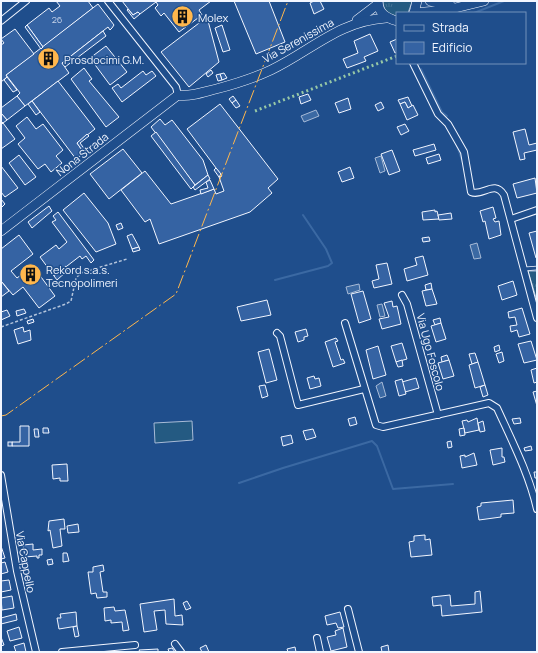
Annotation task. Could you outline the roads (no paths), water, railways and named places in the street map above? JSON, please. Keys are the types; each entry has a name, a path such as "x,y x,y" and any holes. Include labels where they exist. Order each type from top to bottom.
{"street":[{"path":"1,21 26,1"},
{"path":"108,1 176,87 178,95"},
{"path":"414,12 417,1"},
{"path":"430,1 459,7"},
{"path":"425,12 447,10 484,1"},
{"name":"Via Serenissima","path":"178,95 186,96 232,84 271,70 353,23 378,2 380,9 386,18"},
{"name":"Via Serenissima","path":"353,23 386,18 396,22"},
{"path":"413,64 438,114 448,124 464,152 471,192 476,193 492,188 499,189 504,195 535,305 537,318"},
{"name":"Nona Strada","path":"1,231 178,95"},
{"path":"511,219 537,210"},
{"name":"Via Ugo Foscolo","path":"402,295 407,304 438,415"},
{"path":"345,323 374,422 378,426 438,415 489,403 497,408 530,483 537,509"},
{"path":"277,333 280,336 298,405 364,389"},
{"name":"Via Cappello","path":"1,475 17,571 36,652"},
{"path":"348,609 358,652"},
{"path":"317,638 320,652"},
{"path":"175,644 181,652"},
{"path":"62,652 135,645"}],"lane":[{"path":"524,269 537,268"}],"waterway":[{"path":"476,12 504,1"},
{"path":"421,69 442,112 447,116"},
{"path":"456,143 463,163"},
{"path":"275,280 328,266 332,263 326,249 303,215"},
{"path":"239,483 372,441 377,446 393,489 453,484"}],"place":[{"name":"Molex","path":"183,17"},
{"name":"Prosdocimi G.M.","path":"48,59"},
{"name":"Rekord s.a.s. Tecnopolimeri","path":"30,275"}]}
